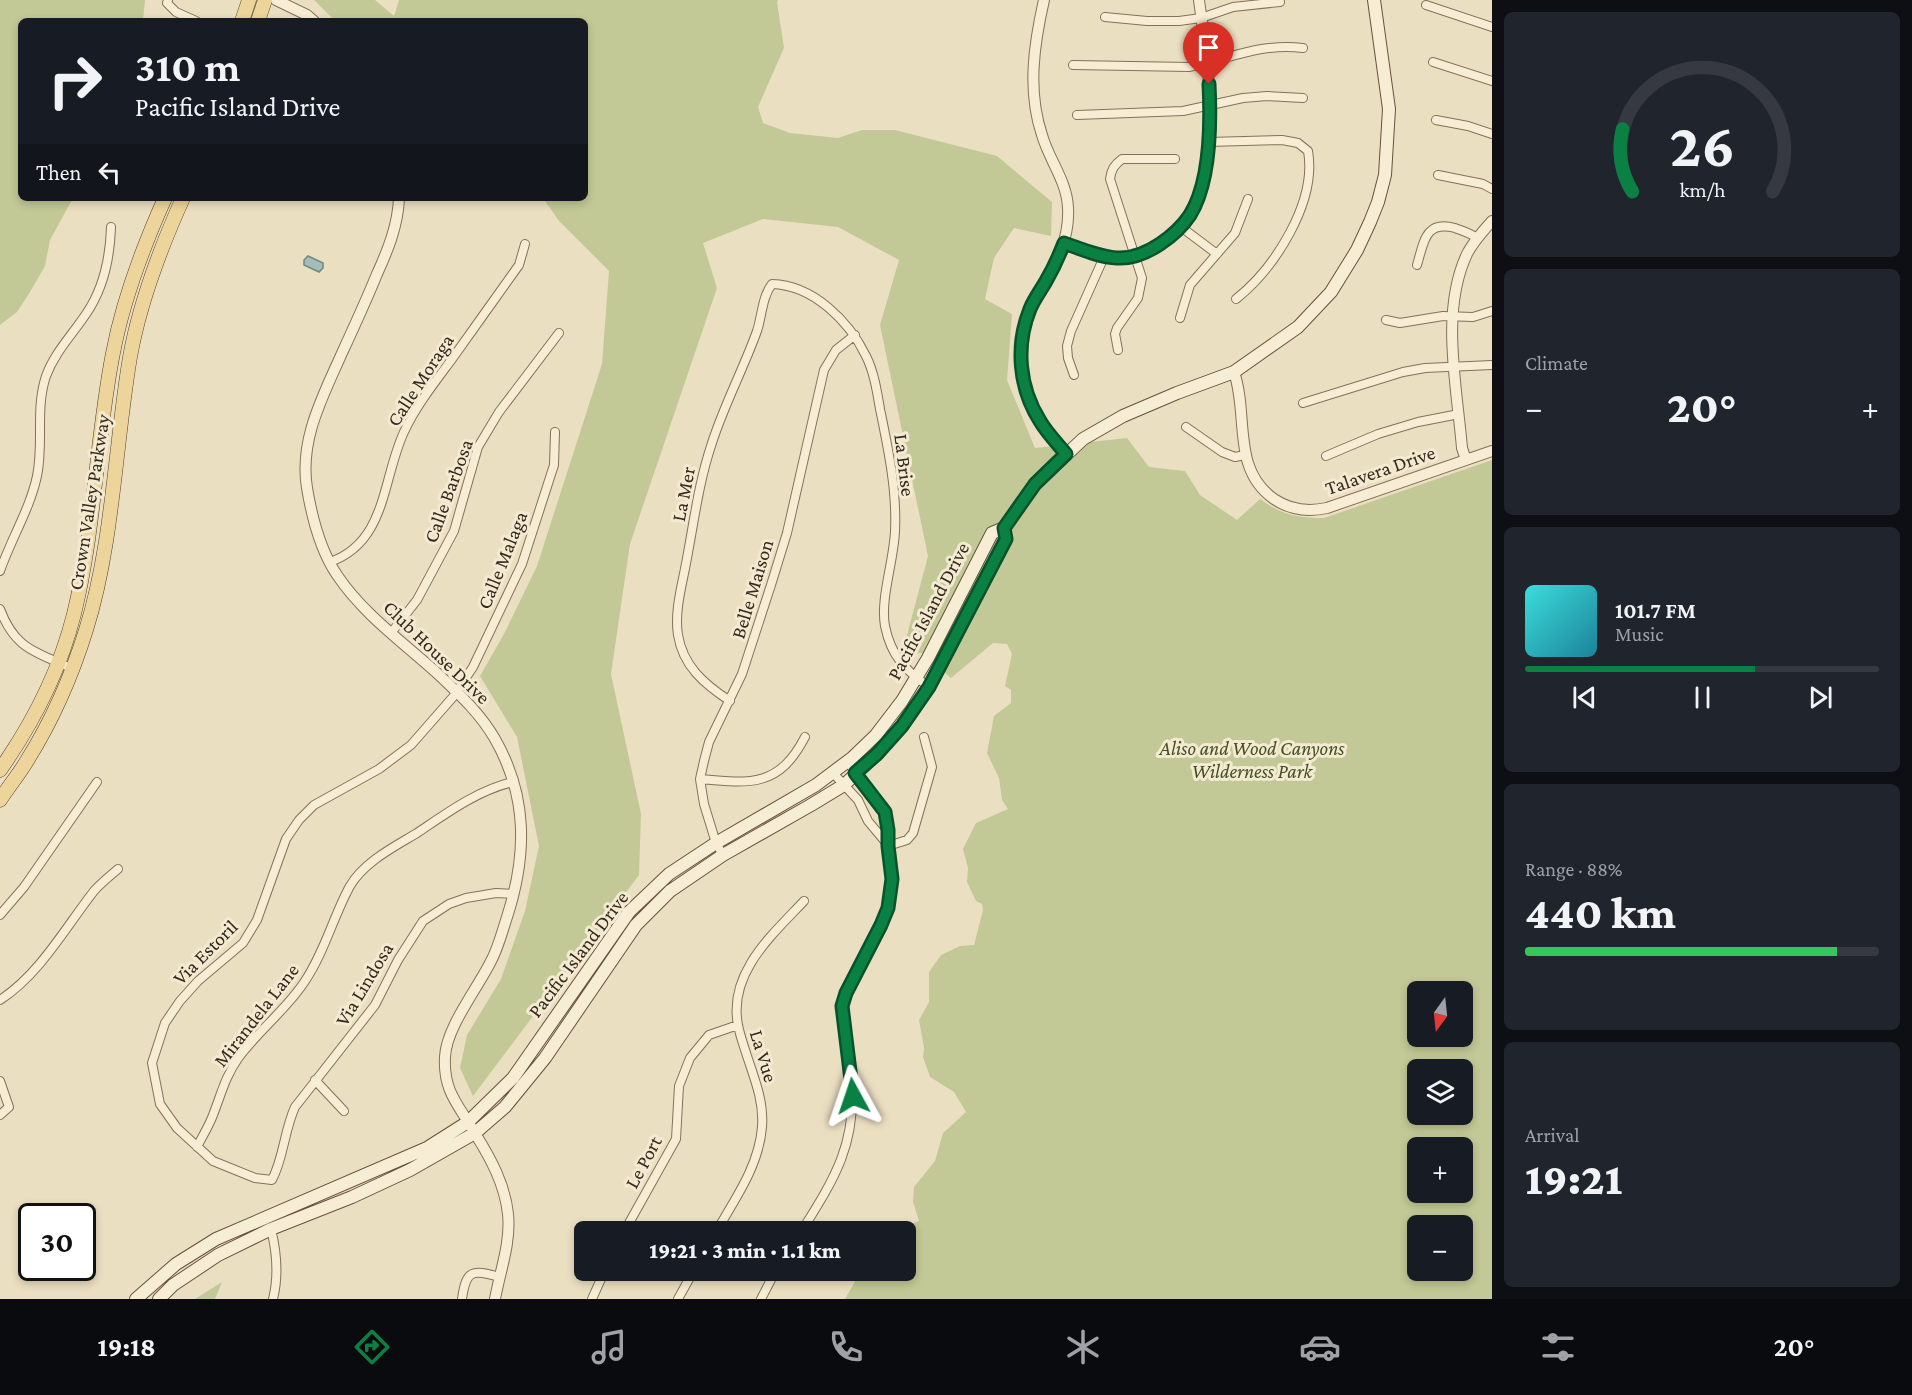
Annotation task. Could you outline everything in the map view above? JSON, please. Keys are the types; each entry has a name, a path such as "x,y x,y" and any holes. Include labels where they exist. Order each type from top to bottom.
{"main road":[{"path":"243,18 249,0"},
{"path":"259,18 265,0"},
{"name":"Pacific Island Drive","path":"136,1299 176,1264 216,1239 427,1149 468,1122 513,1078 629,912 669,874 832,773 876,735 916,678 992,533 1004,528 1035,484 1066,454 1083,439 1123,416 1234,372 1298,327 1314,311 1345,271 1357,250 1378,202 1385,175 1389,108 1374,0"},
{"name":"Crown Valley Parkway","path":"0,770 31,722 58,662 73,617 83,569 108,382 118,327 135,273 164,201"},
{"name":"Crown Valley Parkway","path":"0,800 28,759 60,699 87,629 101,568 125,389 136,329 153,268 182,201"},
{"name":"Pacific Island Drive","path":"159,1299 173,1285 218,1255 271,1229 352,1197 410,1170 476,1133 505,1107 545,1058 636,925 670,891 723,855 843,785 877,754 902,726 929,687 1006,539 1004,528"},
{"path":"245,1227 271,1229 273,1223 285,1209"}],"street":[{"path":"168,0 167,3 176,12 189,18"},
{"path":"276,0 310,18"},
{"path":"1044,0 1033,56 1037,117 1041,134 1064,186 1068,222 1064,243 1055,265 1030,309 1024,328 1021,365 1023,386 1031,406 1040,423 1066,454"},
{"path":"1064,243 1104,257 1134,256 1155,247 1181,227 1197,201 1206,167 1210,105 1199,0"},
{"path":"1105,17 1163,22 1201,18 1233,7 1280,2"},
{"path":"1426,5 1492,27"},
{"path":"1073,65 1189,67 1262,47 1303,48"},
{"path":"1433,63 1492,81"},
{"path":"1077,115 1183,111 1243,98 1267,96 1303,98"},
{"path":"1436,120 1468,126 1492,134"},
{"path":"1208,142 1282,140 1298,143 1308,151 1310,162 1309,178 1296,219 1274,259 1253,286 1236,299"},
{"path":"1118,350 1115,334 1117,328 1138,298 1142,278 1110,179 1111,171 1122,159 1175,159"},
{"path":"1438,175 1483,184 1492,189"},
{"path":"1180,318 1190,285 1235,233 1248,199"},
{"name":"Club House Drive","path":"399,201 390,246 319,406 309,440 305,466 306,485 314,523 330,562 353,596 472,707 494,737 519,799 522,850 514,894 492,961 451,1032 444,1058 448,1088 454,1103 476,1133 498,1175 508,1215 507,1247 495,1299"},
{"path":"1466,460 1462,447 1454,366 1452,316 1460,272 1467,254 1492,221"},
{"path":"1417,265 1427,235 1434,227 1444,225 1470,232 1477,238"},
{"path":"0,571 37,476 40,456 40,409 47,374 58,352 87,314 98,294 111,249 111,227"},
{"path":"1181,227 1217,254"},
{"name":"Calle Moraga","path":"330,562 347,555 368,534 377,518 393,462 405,431 431,388 519,265 525,244"},
{"path":"1074,375 1068,358 1067,346 1104,257"},
{"name":"La Brise","path":"772,284 801,291 820,302 840,318 855,335 867,358 875,381 887,440 892,481 895,529 885,602 885,624 889,640 899,661 929,687"},
{"name":"La Mer","path":"730,700 699,678 686,659 678,634 680,595 705,465 757,330 767,291 772,284"},
{"path":"1386,320 1400,323 1452,316 1473,317 1492,312"},
{"name":"Calle Barbosa","path":"392,633 417,600 454,531 478,447 499,412 559,333"},
{"name":"Belle Maison","path":"723,855 704,804 700,779 709,742 748,658 784,543 824,369 836,350 855,335"},
{"path":"1303,403 1403,372 1454,366 1492,365"},
{"name":"Talavera Drive","path":"1234,372 1239,388 1245,455 1254,479 1264,492 1280,503 1295,508 1313,512 1492,451"},
{"path":"1326,456 1378,434 1418,422 1459,414"},
{"path":"1186,427 1222,452 1235,457 1245,455"},
{"name":"Calle Malaga","path":"456,691 474,667 522,564 554,465 555,432"},
{"path":"0,609 3,624 20,642 73,669"},
{"name":"Via Estoril","path":"272,1180 255,1178 213,1161 177,1128 160,1104 152,1063 165,1023 198,981 243,943 257,920 286,839 298,820 315,805 379,769 411,745 456,691"},
{"path":"700,779 729,782 766,778 783,768 796,754 805,737"},
{"path":"888,846 907,840 913,833 932,767 924,737"},
{"path":"808,1221 829,1188 840,1165 847,1140 852,1118 853,1096 842,1006 846,993 888,908 892,879 885,812 847,761"},
{"path":"832,773 858,800 868,821 888,846"},
{"path":"0,915 24,887 97,782"},
{"name":"Mirandela Lane","path":"197,1147 213,1116 225,1079 240,1056 303,984 314,968 324,950 351,884 362,870 466,801 499,785 513,782"},
{"path":"0,1000 37,967 64,935 95,890 118,869"},
{"name":"Via Lindosa","path":"272,1180 279,1166 289,1120 295,1107 375,1005 398,960 423,921 449,904 466,898 496,893 514,894"},
{"name":"La Vue","path":"722,1221 747,1179 762,1128 762,1106 738,1025 737,1005 742,983 750,963 765,943 804,901"},
{"name":"Le Port","path":"630,1221 676,1139 679,1086 690,1058 709,1035 738,1025"},
{"path":"315,1080 344,1111"},
{"path":"0,1081 9,1107 0,1115"},
{"path":"271,1229 277,1258 273,1299"},
{"path":"462,1299 464,1282 470,1274 480,1271 499,1277"},
{"path":"592,1299 600,1281"},
{"path":"678,1299 688,1281"},
{"path":"761,1299 770,1281"}],"green space":[{"path":"0,0 145,0 143,18 18,18 18,201 71,201 50,240 45,266 17,312 0,325"},
{"name":"Aliso and Wood Canyons Wilderness Park","path":"314,0 375,0 394,16 399,0 778,0 784,48 758,107 763,123 790,133 838,138 862,130 895,130 997,156 1052,202 1051,236 1014,228 994,258 985,299 1012,314 1007,380 1035,448 1127,438 1149,467 1185,471 1200,495 1237,520 1260,499 1290,515 1324,518 1492,460 1492,1299 845,1299 855,1281 916,1281 916,1222 919,1221 913,1202 914,1187 935,1161 943,1133 966,1112 954,1092 930,1077 923,1057 924,1048 919,1020 929,1002 929,972 941,955 960,946 974,945 983,910 982,904 976,901 967,882 968,868 963,849 976,823 1008,809 1002,800 999,778 987,753 994,716 1011,703 1011,690 1005,686 1012,654 1007,644 993,643 951,678 923,653 902,654 928,556 880,325 899,260 838,227 763,219 703,243 717,288 630,544 611,674 641,814 639,875 473,1096 460,1068 467,1035 501,979 525,911 539,846 517,737 480,676 504,634 537,566 602,364 609,271 559,221 545,201 588,201 588,18 332,18"},
{"path":"222,1282 215,1299 195,1299"}],"water":[{"path":"308,256 323,263 323,268 319,272 304,265 304,260"}],"route":[{"path":"853,1096 842,1006 846,993 888,908 892,879 885,812 855,773 877,754 902,726 929,687 1006,539 1004,528 1035,484 1066,454 1040,423 1023,386 1022,345 1030,309 1055,265 1064,243 1104,257 1120,258 1134,256 1155,247 1181,227 1197,201 1206,167 1209,84"}]}
